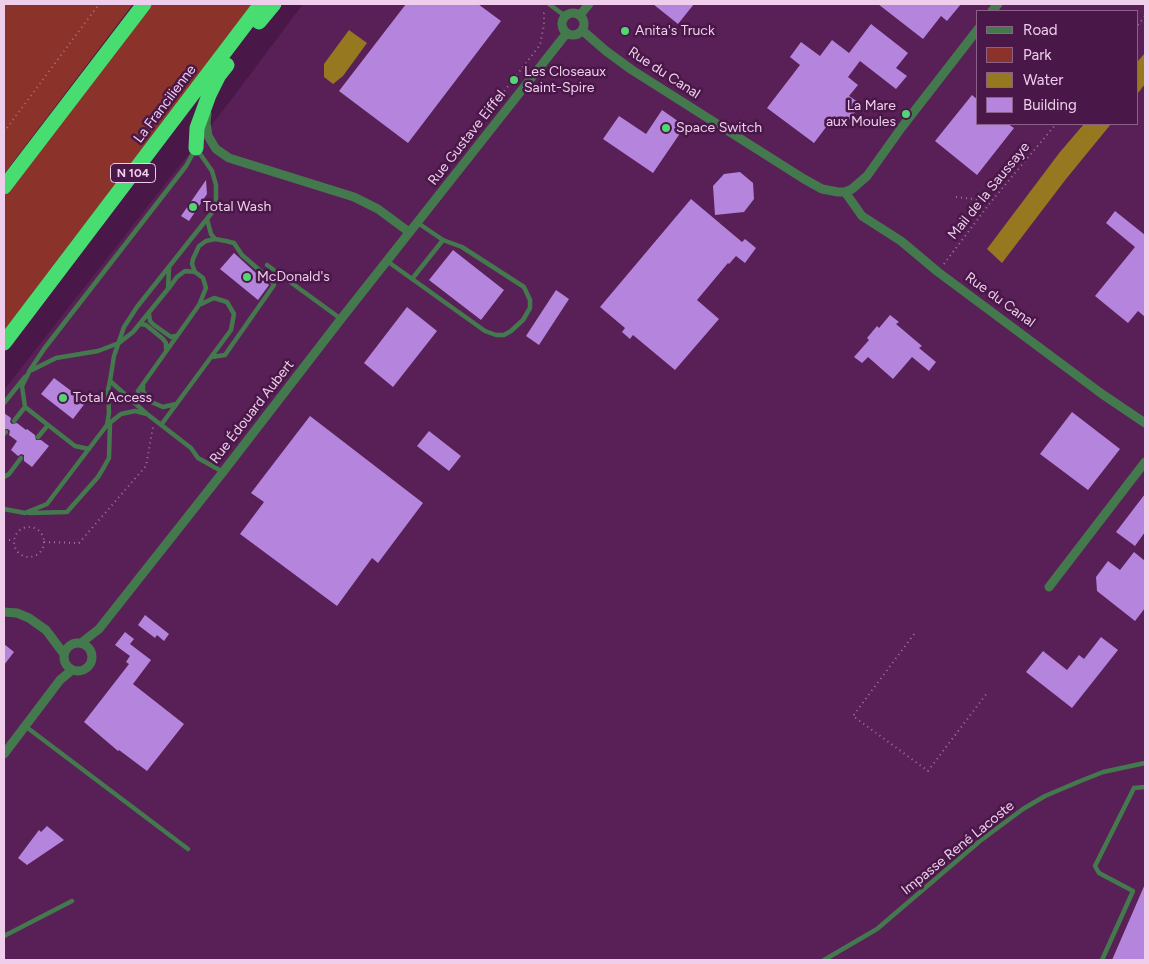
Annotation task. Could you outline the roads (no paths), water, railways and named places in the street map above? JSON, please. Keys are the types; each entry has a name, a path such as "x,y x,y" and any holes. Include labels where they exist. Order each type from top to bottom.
{"highway":[{"path":"4,187 144,4"},
{"name":"La Francilienne","path":"4,343 261,4"},
{"path":"196,148 197,128 208,95 219,74 274,4"}],"street":[{"path":"580,16 589,4"},
{"path":"571,13 580,16 584,21 583,31 573,36 566,34 561,25 565,16 571,13"},
{"name":"Rue du Canal","path":"583,31 632,70 796,174 822,189 842,192 862,216 901,241 938,272 1102,394 1145,423"},
{"path":"842,192 852,189 867,176 902,127 976,32"},
{"name":"Rue Gustave Eiffel","path":"426,212 566,34"},
{"path":"205,108 207,110 208,136 216,149 228,158 354,197 378,209 409,232"},
{"name":"Rue Édouard Aubert","path":"82,643 99,629 223,472 340,319 426,212"},
{"path":"1049,587 1145,462"},
{"path":"4,612 17,613 29,618 46,630 64,657 68,667 72,670 86,669 92,661 92,652 89,648 82,643 68,646 64,657 60,680"},
{"name":"Rue Édouard Aubert","path":"92,652 99,629"},
{"path":"4,754 60,680 72,670"}],"lane":[{"path":"549,4 565,16"},
{"path":"4,403 186,166 196,148 212,171 216,185 214,210 124,327 114,356 108,390 109,458 98,477 67,512 25,513 4,509"},
{"path":"207,219 211,234 215,239"},
{"path":"387,261 485,331 496,335 504,334 511,331 524,320 530,308 530,300 524,287 462,247 443,240 417,222"},
{"path":"195,234 198,248"},
{"path":"195,272 192,264 198,248 206,240 215,239 234,243 242,255 271,280 274,285 225,355 212,357"},
{"path":"412,279 443,240"},
{"path":"267,266 340,319"},
{"path":"168,268 168,289"},
{"path":"89,449 75,446 25,407 22,386 30,370 56,358 98,351 119,343 141,324 177,277 185,271 195,272 203,278 206,288 199,304 143,383 138,391 136,404"},
{"path":"161,425 231,330 234,314 227,302 214,298 199,304"},
{"path":"149,314 150,321 166,335 171,337 177,335"},
{"path":"141,324 146,325 163,339 166,343 166,350"},
{"path":"110,381 146,414 191,448 198,458 223,472"},
{"path":"143,383 143,391 149,401 163,407 178,403"},
{"path":"14,421 25,407"},
{"path":"25,513 47,504 108,424 121,414 135,411 146,414"},
{"path":"38,437 48,425"},
{"path":"4,477 21,458"},
{"path":"25,726 188,849"},
{"name":"Impasse René Lacoste","path":"824,960 877,929 980,841 1023,809 1045,796 1103,772 1145,762"},
{"path":"1102,960 1133,891 1099,873 1095,866 1134,788 1145,787"},
{"path":"4,936 72,901"}],"water":[{"path":"349,30 367,43 343,76 333,84 324,77 324,64"},
{"path":"1145,53 1145,84 1139,92 1139,60"},
{"path":"1083,125 1110,125 1002,263 987,249 1060,152"}],"place":[{"name":"Anita's Truck","path":"625,31"},
{"name":"Les Closeaux Saint-Spire","path":"514,80"},
{"name":"La Mare aux Moules","path":"906,114"},
{"name":"Space Switch","path":"666,128"},
{"name":"Total Wash","path":"193,207"},
{"name":"McDonald's","path":"247,277"},
{"name":"Total Access","path":"63,398"}]}
